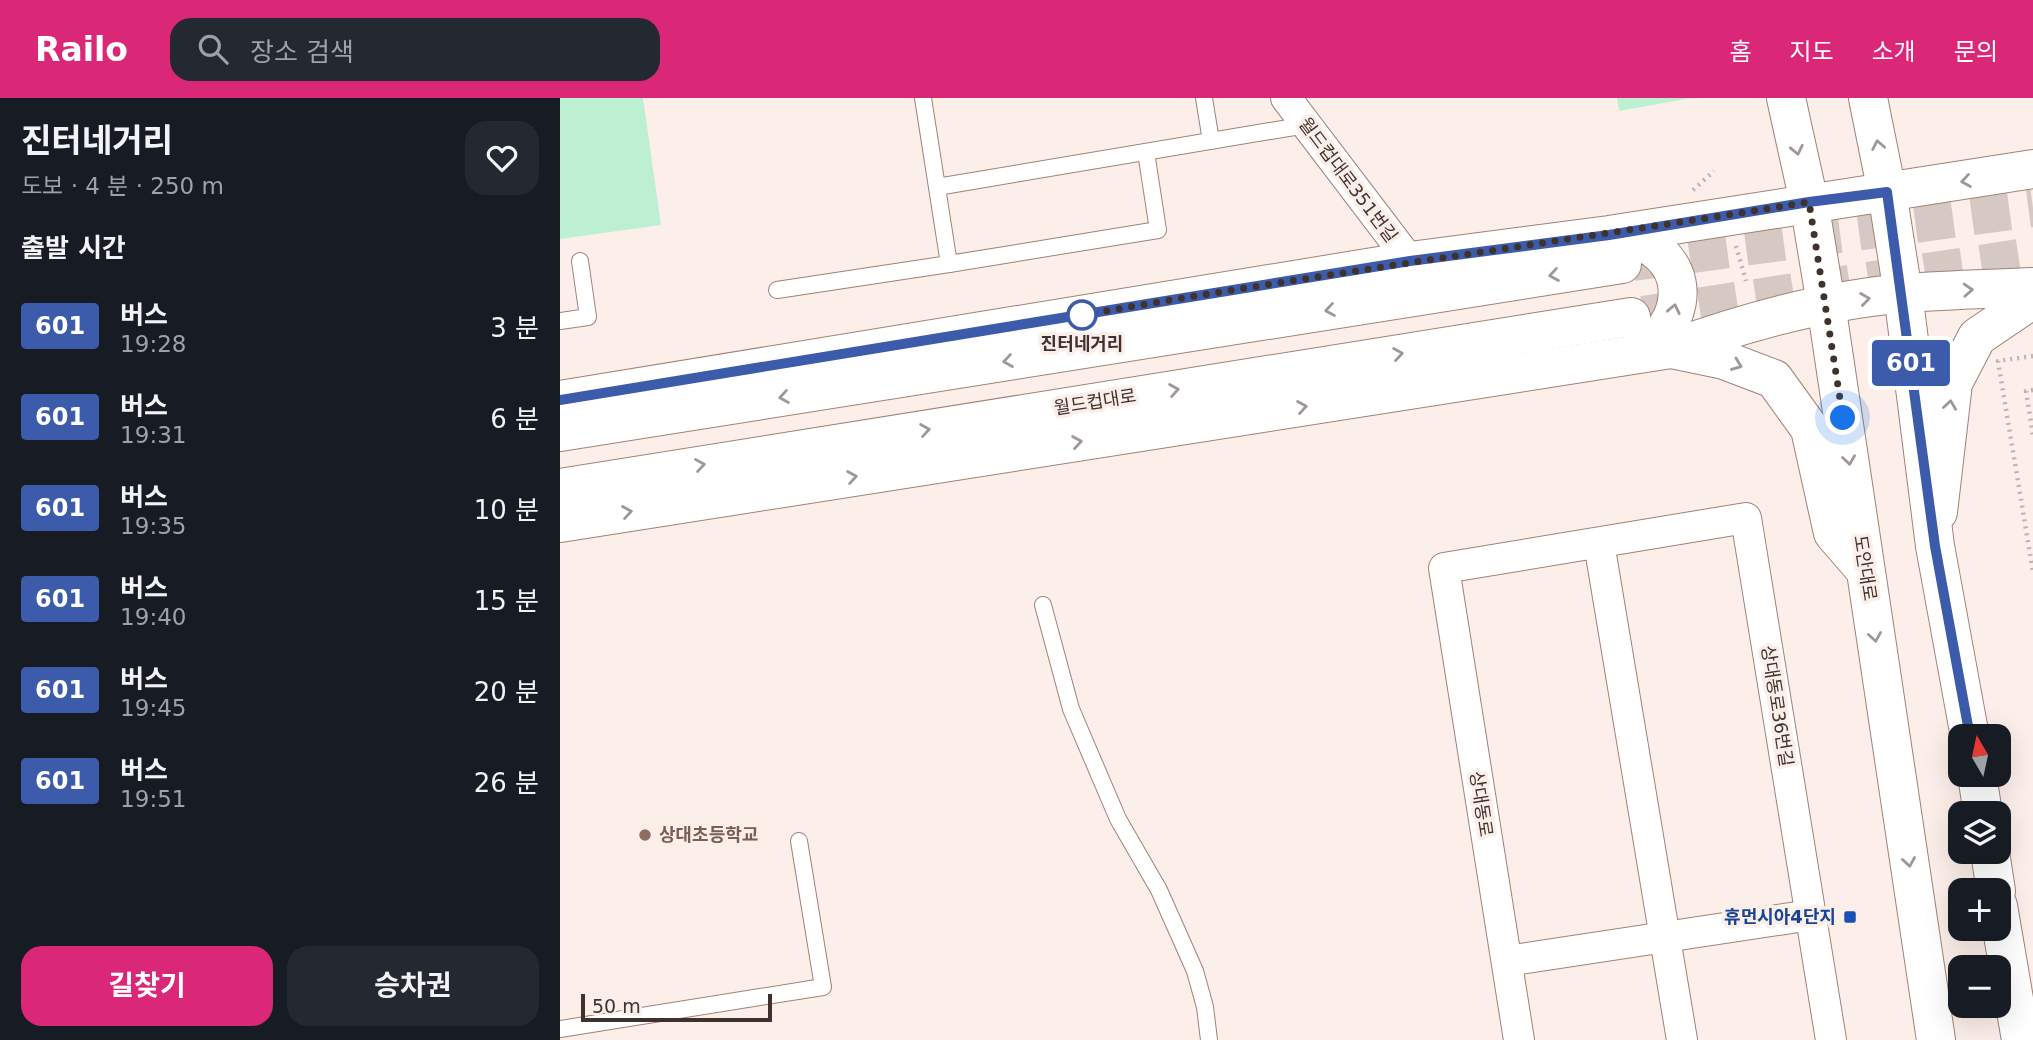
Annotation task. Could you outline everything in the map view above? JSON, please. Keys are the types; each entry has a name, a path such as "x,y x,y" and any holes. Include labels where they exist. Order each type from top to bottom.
{"street":[{"name":"월드컵대로351번길","path":"1286,98 1410,261"},
{"name":"도안대로","path":"1786,98 1809,202 1826,304 1936,1040"},
{"path":"1868,98 1903,293 1935,546 1968,724"},
{"path":"560,432 1615,249 1809,202 2033,169"},
{"path":"560,400 1410,261 1615,249 1629,237 1652,247 1669,265 1677,288 1675,312 1669,327 1656,341 1629,356"},
{"path":"560,523 1671,349 1729,328 1826,304 1903,293 2033,287"},
{"path":"1935,546 1953,383 1977,337 2033,299"},
{"name":"월드컵대로","path":"560,488 1631,317"},
{"path":"1671,349 1724,360 1774,379 1810,429 1833,533 1865,570"},
{"name":"상대동로36번길","path":"1444,568 1746,518 1831,1040"},
{"path":"1600,543 1682,1040"},
{"name":"상대동로","path":"1444,568 1519,1040"},
{"path":"1507,961 1811,915"},
{"path":"2004,941 2021,1040"}],"lane":[{"path":"923,98 949,264"},
{"path":"1204,98 1211,141"},
{"path":"937,187 1306,125"},
{"path":"777,290 1158,230 1146,152"},
{"path":"560,321 588,317 580,261"},
{"path":"1043,605 1076,722 1118,819 1159,890 1195,971 1205,1007 1209,1040"},
{"path":"560,1029 822,987 799,841"}],"path":[{"path":"1733,236 1746,281"},
{"path":"2033,356 1998,361 2033,572"},
{"path":"2033,390 2026,391 2033,435"}],"green space":[{"path":"560,98 643,98 661,225 560,239"},
{"path":"1617,98 1691,98 1619,111"}],"tunnel":[{"path":"1633,262 2033,208"},
{"path":"1643,315 2033,256"}],"bus line":[{"name":"601","path":"560,400 1410,261 1609,235 1887,192 1903,293 1935,546 1968,724"}],"place":[{"name":"진터네거리","path":"1082,315"},
{"name":"상대초등학교","path":"645,835"},
{"name":"휴먼시아4단지","path":"1850,917"}],"route":[{"path":"1082,315 1410,261 1609,235 1809,202 1843,418"}]}
